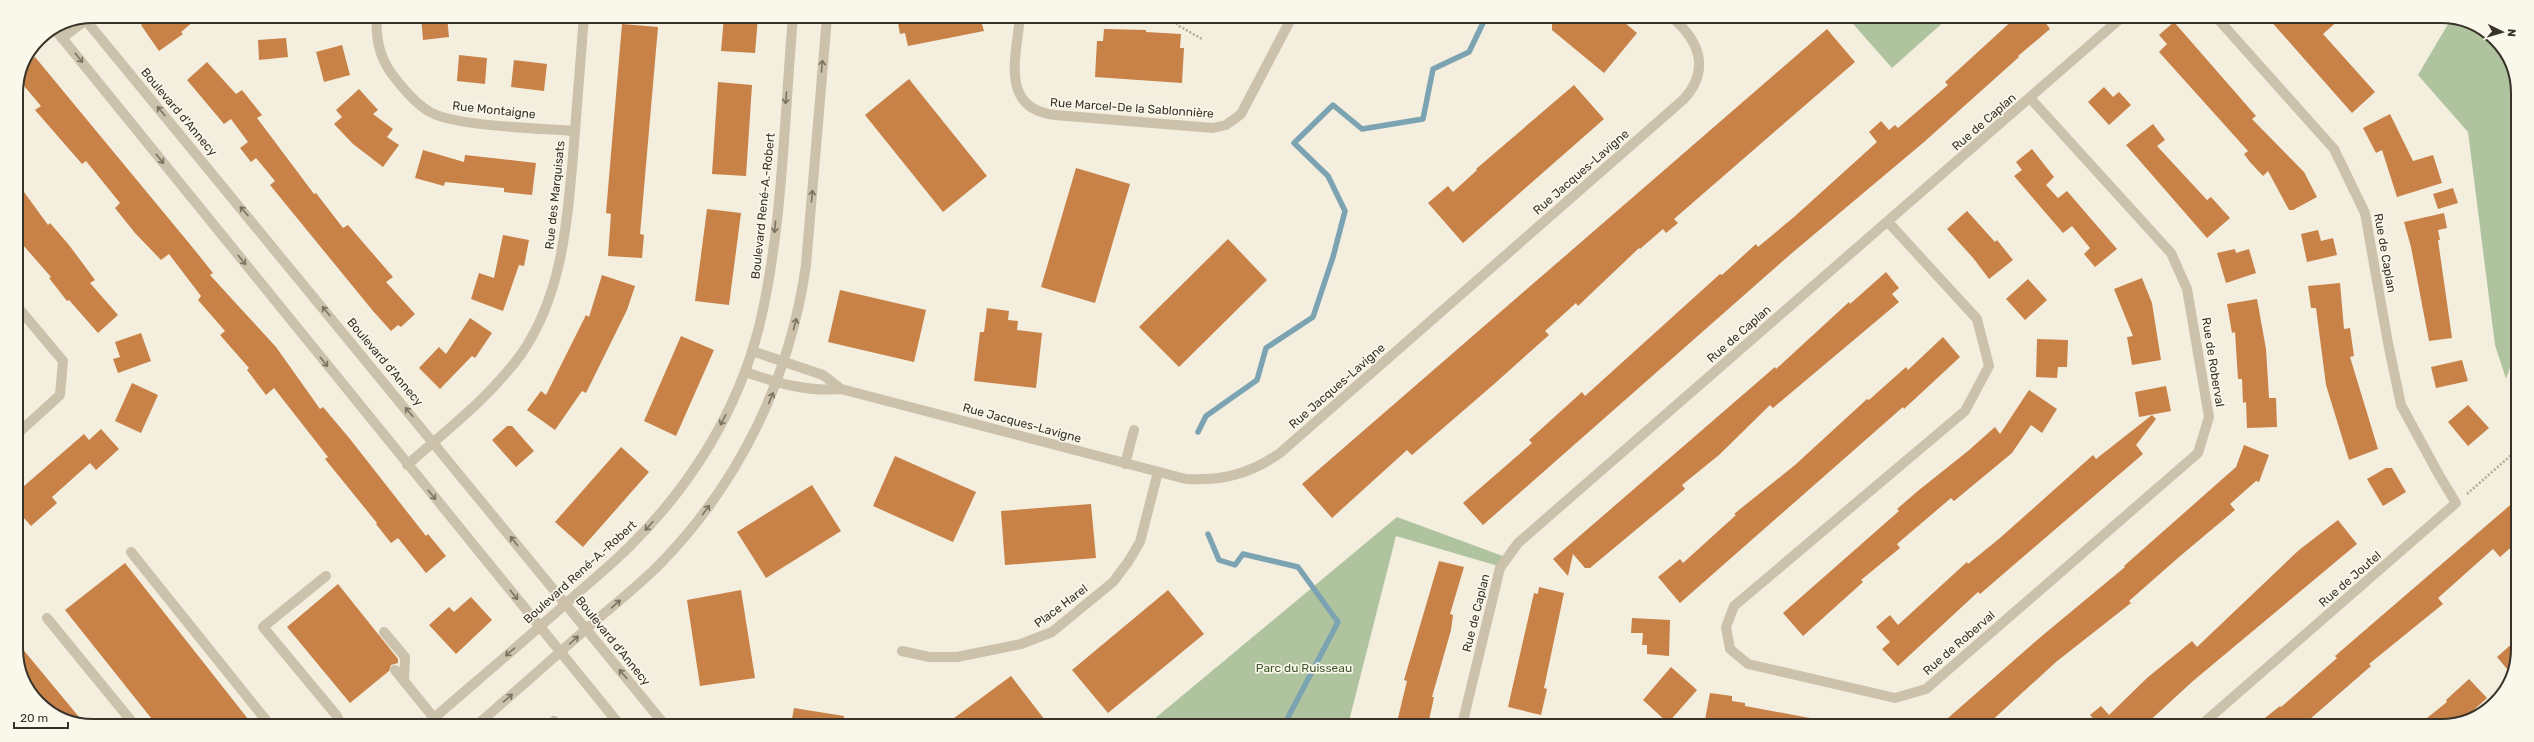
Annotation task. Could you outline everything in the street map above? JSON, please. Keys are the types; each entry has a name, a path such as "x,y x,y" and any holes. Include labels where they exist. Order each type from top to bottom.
{"street":[{"name":"Boulevard d'Annecy","path":"90,23 660,719"},
{"name":"Rue Montaigne","path":"377,23 377,39 385,64 412,97 429,112 456,120 575,131"},
{"name":"Rue des Marquisats","path":"407,465 434,442 503,376 523,351 542,313 557,275 565,237 584,23"},
{"name":"Boulevard René-A.-Robert","path":"433,719 566,604 629,547 668,504 709,446 745,372 752,351 768,287 774,243 792,23"},
{"path":"484,719 660,564 700,518 740,460 777,383 797,316 806,265 826,23"},
{"name":"Rue Marcel-De la Sablonnière","path":"1020,23 1015,81 1023,101 1033,110 1055,115 1213,128 1226,125 1241,114 1289,23"},
{"name":"Rue Jacques-Lavigne","path":"745,372 777,383 818,391 841,389 1186,479 1228,478 1256,468 1280,453 1674,108 1693,86 1699,65 1693,41 1677,23"},
{"name":"Rue de Caplan","path":"1463,719 1500,568 1518,543 2031,99 2115,23"},
{"name":"Rue de Caplan","path":"2221,23 2334,149 2365,213 2388,343 2401,405 2438,475 2456,503"},
{"path":"62,38 79,24"},
{"path":"58,33 407,465 561,651 615,719"},
{"name":"Rue de Roberval","path":"1888,222 1977,319 1989,366 1965,411 1734,606 1726,627 1730,649 1748,664 1895,698 1926,689 2198,453 2209,417 2187,289 2171,253 2031,99"},
{"path":"23,313 63,361 60,395 23,429"},
{"name":"Rue Jacques-Lavigne","path":"752,351 823,375 841,389"},
{"path":"1125,464 1134,430"},
{"name":"Place Harel","path":"902,651 929,657 957,657 1021,644 1052,632 1113,582 1128,562 1140,542 1158,472"},
{"name":"Rue de Joutel","path":"2208,719 2456,503"},
{"path":"131,552 265,719"},
{"path":"326,576 263,627 338,719"},
{"path":"47,618 131,719"},
{"path":"384,632 405,657 404,681"},
{"path":"395,670 430,719"}],"path":[{"path":"1177,23 1179,26 1202,39"},
{"path":"2456,503 2511,456"}],"green space":[{"path":"1852,23 1942,23 1892,68"},
{"path":"2448,24 2459,25 2472,30 2482,36 2482,52 2498,52 2506,66 2510,79 2511,365 2506,379 2495,345 2468,132 2418,75"},
{"name":"Parc du Ruisseau","path":"1397,517 1508,558 1505,568 1396,536 1350,719 1154,719"}],"building":[{"path":"144,23 192,23 181,32 183,34 159,51 141,25"},
{"path":"422,23 448,23 449,37 423,40"},
{"path":"723,23 758,23 755,53 721,51"},
{"path":"898,23 982,23 984,31 908,46 905,33 900,34"},
{"path":"1625,23 1637,33 1604,73 1552,30 1552,24"},
{"path":"2010,23 2046,23 2050,29 2018,56 2019,57 1924,142 1792,253 1483,525 1463,503 1532,443 1529,440 1582,392 1585,396 1720,274 1722,275 1756,244 1758,247 1794,217 1877,142 1869,132 1881,121 1889,130 1895,125 1898,128 1948,85 1945,82"},
{"path":"2173,23 2175,23 2256,116 2252,119 2304,172 2317,197 2293,210 2289,210 2268,171 2263,176 2250,162 2244,154 2248,151 2159,52 2167,44 2159,35"},
{"path":"2272,23 2335,23 2323,34 2375,92 2352,113"},
{"path":"622,24 658,27 640,234 644,235 642,258 608,256 611,214 606,213"},
{"path":"1104,29 1146,30 1146,32 1181,34 1180,48 1184,48 1182,83 1095,77 1097,41 1103,41"},
{"path":"1827,29 1855,62 1674,219 1678,223 1666,233 1663,229 1640,249 1639,248 1578,306 1576,303 1545,331 1549,335 1493,385 1412,455 1407,450 1332,518 1302,484"},
{"path":"286,38 288,57 259,60 258,40"},
{"path":"342,45 350,75 324,82 316,52"},
{"path":"459,55 487,58 485,84 457,81"},
{"path":"35,57 193,248 213,273 210,275 276,347 320,409 323,407 426,536 428,534 446,556 426,573 398,538 391,543 376,524 377,523 325,459 328,457 274,388 266,395 247,370 249,368 220,335 225,331 198,300 201,296 169,254 161,260 135,233 115,208 120,203 86,161 82,164 35,110 41,106 24,85 24,79 31,61"},
{"path":"514,60 547,64 544,91 511,87"},
{"path":"207,62 236,94 242,90 262,115 257,118 314,194 316,193 343,228 348,225 393,277 386,282 415,314 401,327 398,325 391,331 373,311 270,185 275,181 256,158 251,162 240,148 248,142 231,119 224,124 187,80"},
{"path":"909,79 987,176 943,212 865,115"},
{"path":"718,82 752,85 746,176 712,174"},
{"path":"1574,85 1604,119 1463,243 1428,203 1448,186 1453,192 1477,170 1476,169"},
{"path":"2104,87 2113,97 2119,92 2131,105 2109,125 2088,102"},
{"path":"359,89 378,110 373,114 393,129 387,137 399,145 383,167 353,144 334,124 342,117 336,110"},
{"path":"2390,114 2413,161 2433,155 2442,183 2397,197 2382,150 2376,153 2363,128"},
{"path":"2153,124 2165,140 2157,146 2207,200 2211,197 2230,218 2207,238 2126,145"},
{"path":"2032,149 2054,177 2046,185 2058,198 2067,191 2117,249 2095,267 2084,254 2090,248 2072,226 2063,233 2014,176 2022,170 2016,162"},
{"path":"423,150 464,162 465,155 536,163 532,195 504,192 504,188 445,182 444,186 415,178"},
{"path":"1076,168 1130,184 1095,303 1041,287"},
{"path":"2453,188 2458,203 2438,209 2433,194"},
{"path":"23,191 48,225 50,223 69,245 95,280 90,283 118,315 98,333 69,300 67,301 49,278 51,277 23,245"},
{"path":"707,209 741,213 729,305 695,301"},
{"path":"1967,211 1995,242 1997,240 2013,260 1989,279 1974,259 1947,229"},
{"path":"2444,213 2447,228 2438,230 2440,240 2438,240 2452,338 2429,341 2411,247 2404,222"},
{"path":"2318,230 2321,241 2333,238 2337,255 2307,262 2301,234"},
{"path":"503,235 529,240 524,266 519,265 503,311 471,299 479,273 494,278"},
{"path":"1228,239 1267,280 1179,367 1139,327"},
{"path":"2235,249 2236,253 2249,249 2256,273 2226,283 2217,253"},
{"path":"1886,272 1899,288 1892,294 1899,302 1773,408 1770,405 1719,455 1682,485 1685,489 1590,568 1585,568 1573,554 1568,576 1553,559 1775,367 1776,369 1849,302 1850,304"},
{"path":"602,275 635,286 627,310 586,393 582,391 555,430 527,410 541,391 546,395 586,315 589,317"},
{"path":"2142,278 2152,303 2161,360 2132,365 2127,337 2133,336 2114,289"},
{"path":"2028,279 2047,300 2025,320 2006,299"},
{"path":"2340,283 2344,329 2350,328 2354,356 2350,357 2378,449 2349,460 2326,385 2316,308 2311,308 2308,286"},
{"path":"840,290 926,310 914,362 828,342"},
{"path":"2257,299 2266,349 2269,398 2276,398 2277,427 2247,428 2246,402 2243,403 2242,379 2238,379 2235,332 2232,333 2227,304"},
{"path":"987,308 1009,311 1008,320 1018,321 1017,330 1042,333 1036,388 974,381 980,332 984,332"},
{"path":"470,318 492,333 475,358 472,356 440,389 419,368 439,347 446,354"},
{"path":"141,333 151,361 118,373 113,359 120,357 115,342"},
{"path":"681,336 714,350 676,436 644,421"},
{"path":"1943,337 1960,357 1904,409 1903,407 1680,603 1658,577 1680,559 1683,563 1736,515 1734,514 1795,465 1867,399 1869,400 1906,367 1908,370"},
{"path":"2037,339 2068,340 2067,367 2058,367 2057,378 2036,377"},
{"path":"2462,360 2468,381 2436,388 2431,367"},
{"path":"132,383 158,395 141,433 115,421"},
{"path":"2166,386 2171,411 2139,417 2135,392"},
{"path":"2029,390 2057,409 2042,433 2031,425 2012,453 1954,501 1951,498 1897,544 1900,548 1861,580 1863,582 1803,636 1783,613 1899,511 1897,509 1995,427 2000,434"},
{"path":"2468,405 2489,428 2468,446 2448,422"},
{"path":"2152,415 2156,419 2136,445 2143,454 1980,594 1978,592 1898,666 1882,649 1890,642 1876,627 1890,615 1898,625 1967,562 1968,564 2000,538 2093,455 2096,459"},
{"path":"507,426 512,426 534,451 516,467 492,440"},
{"path":"101,429 119,449 96,470 90,463 52,497 57,503 31,526 23,517 23,487 84,434 89,440"},
{"path":"2244,445 2269,455 2259,482 2256,481 2230,504 2235,510 2129,601 2131,603 2056,662 1994,719 1947,719 2043,635 2125,567 2124,566 2236,467"},
{"path":"621,447 649,472 583,547 555,522"},
{"path":"895,456 976,492 953,542 873,506"},
{"path":"2386,468 2392,468 2406,492 2383,506 2367,479"},
{"path":"812,485 841,531 766,578 737,532"},
{"path":"1091,504 1096,558 1005,565 1001,511"},
{"path":"2511,504 2511,547 2500,557 2493,549 2438,598 2443,604 2369,664 2371,666 2310,719 2264,719 2280,706 2281,707 2337,658 2335,656"},
{"path":"2338,520 2357,544 2193,681 2152,719 2094,719 2090,715 2101,706 2109,715 2147,678 2192,641 2197,647 2299,550"},
{"path":"1439,561 1464,567 1450,614 1453,615 1451,630 1432,697 1434,697 1429,719 1398,718 1407,681 1404,680"},
{"path":"125,563 248,719 152,719 65,610"},
{"path":"338,584 398,659 398,663 391,665 389,671 350,703 287,627"},
{"path":"1539,587 1564,593 1544,688 1547,689 1541,715 1508,707 1534,593 1538,594"},
{"path":"741,590 755,678 700,686 687,600"},
{"path":"1168,590 1204,634 1108,713 1072,670"},
{"path":"471,597 492,620 456,654 429,625 449,607 454,612"},
{"path":"1632,618 1670,620 1669,656 1647,654 1647,645 1642,645 1643,633 1631,633"},
{"path":"2511,645 2508,670 2497,657"},
{"path":"23,649 79,717 66,714 47,702 40,695 28,676 24,663"},
{"path":"1671,667 1697,690 1672,719 1664,719 1643,700"},
{"path":"1011,676 1044,719 953,719"},
{"path":"2469,679 2487,698 2472,712 2464,715 2441,719 2426,719 2447,702 2446,700"},
{"path":"1710,693 1732,696 1732,701 1745,703 1745,706 1810,718 1810,719 1705,719"},
{"path":"794,708 844,716 844,719 792,719"}],"waterway":[{"path":"1198,432 1206,416 1257,380 1266,348 1313,317 1333,257 1345,211 1328,176 1294,143 1333,105 1362,129 1423,119 1433,69 1469,52 1483,23"},
{"path":"1208,534 1219,560 1235,565 1243,554 1298,567 1338,622 1287,719"}]}
